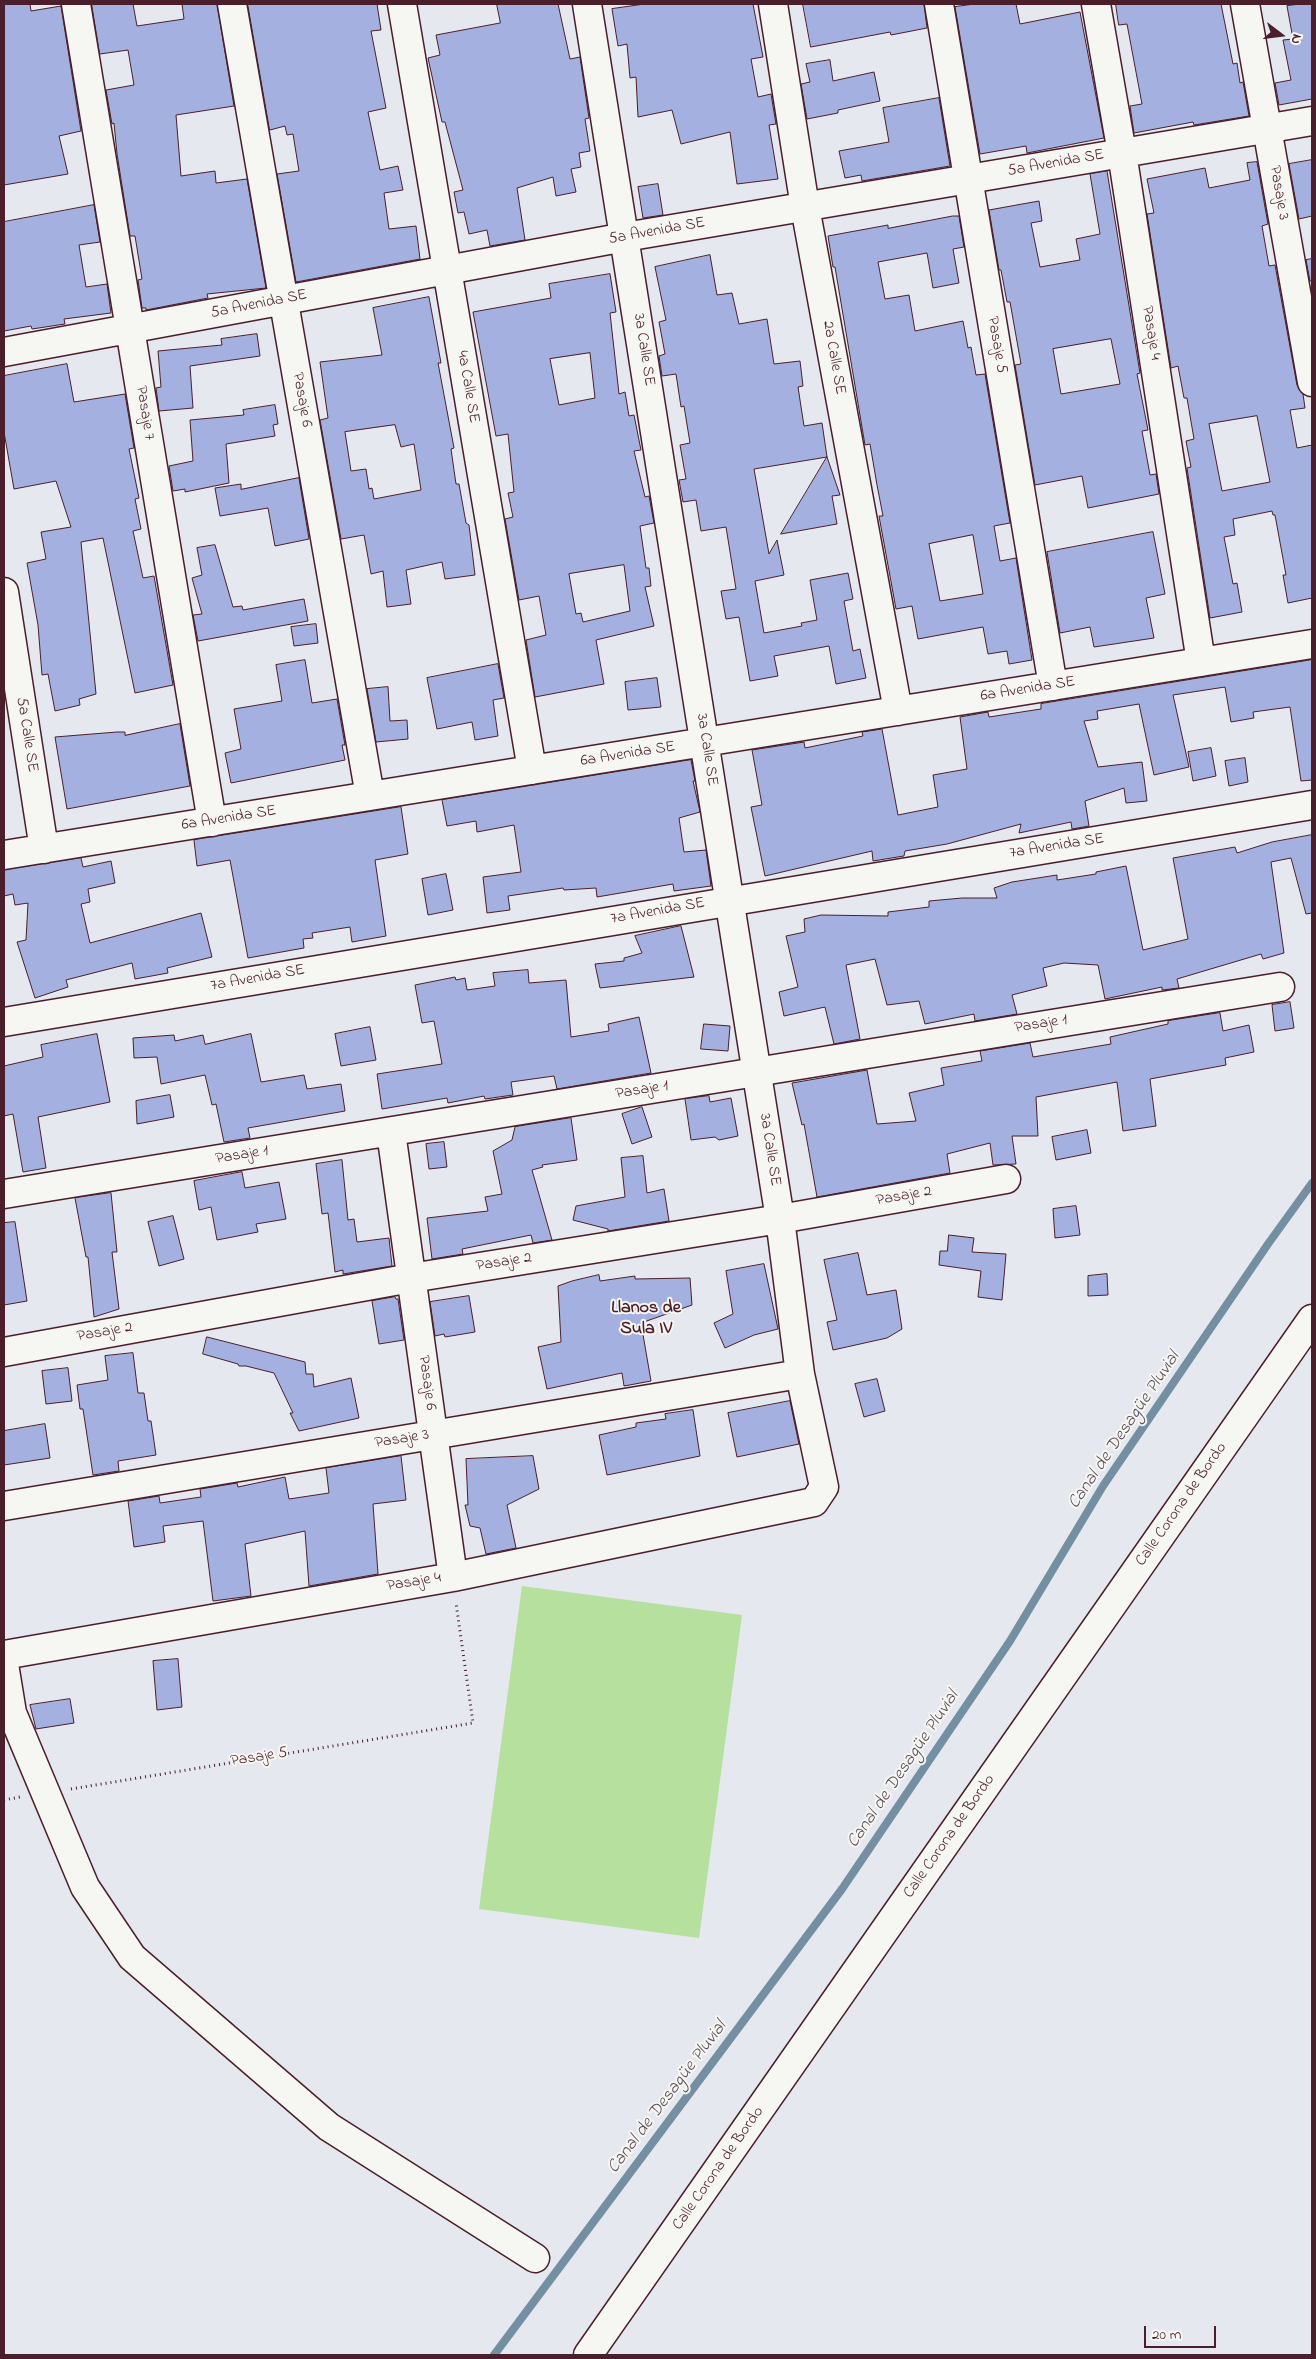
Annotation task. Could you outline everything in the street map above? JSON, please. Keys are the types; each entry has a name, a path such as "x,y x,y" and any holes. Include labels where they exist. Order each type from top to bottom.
{"street":[{"name":"Pasaje 7","path":"76,4 212,822"},
{"name":"Pasaje 6","path":"232,4 370,796"},
{"name":"4a Calle SE","path":"402,4 532,770"},
{"name":"3a Calle SE","path":"587,4 780,1219 800,1374 824,1487 820,1496"},
{"name":"2a Calle SE","path":"773,4 805,207 898,711"},
{"name":"Pasaje 5","path":"939,4 1053,686"},
{"name":"Pasaje 4","path":"1096,4 1122,153 1201,662"},
{"name":"Pasaje 3","path":"1245,4 1312,382"},
{"name":"5a Avenida SE","path":"4,352 625,237 1312,121"},
{"name":"5a Calle SE","path":"4,592 44,849"},
{"name":"6a Avenida SE","path":"4,855 1312,644"},
{"name":"7a Avenida SE","path":"4,1022 729,900 1312,805"},
{"name":"Pasaje 1","path":"4,1194 1280,986"},
{"name":"Pasaje 6","path":"391,1132 453,1577"},
{"name":"Pasaje 2","path":"4,1352 411,1278 780,1219 1006,1179"},
{"name":"Calle Corona de Bordo","path":"588,2355 1312,1319"},
{"name":"Pasaje 3","path":"4,1506 800,1374"},
{"name":"Pasaje 4","path":"4,1655 453,1577 814,1502 820,1496"},
{"path":"4,1664 12,1713 85,1887 132,1957 329,2127 535,2258"}],"path":[{"name":"Pasaje 5","path":"46,1793 473,1723 453,1577"}],"green space":[{"path":"522,1586 742,1615 699,1938 479,1909"}],"building":[{"path":"4,4 30,4 31,11 61,6 81,131 59,136 68,174 4,185"},
{"path":"92,4 133,4 137,26 184,19 182,4 217,4 234,106 176,115 181,176 215,171 216,183 247,179 266,288 207,294 208,298 146,310 146,308 142,308 138,280 142,279 135,236 130,236 114,123 112,124 106,90 134,85 128,50 100,54"},
{"path":"248,4 377,4 381,30 371,31 386,108 368,112 380,170 398,166 403,190 384,193 389,229 416,226 420,259 296,282 277,174 299,171 293,134 287,135 285,126 270,130"},
{"path":"497,4 558,4 570,59 580,57 589,118 585,119 590,151 579,153 581,167 571,169 576,192 556,196 553,177 517,188 525,240 490,246 487,230 469,234 464,212 458,213 454,192 463,190 445,122 442,122 428,58 440,55 436,35 500,23"},
{"path":"645,4 753,4 763,57 751,59 758,97 771,94 776,124 769,125 778,179 737,184 730,132 681,144 672,110 638,117 636,77 630,78 627,44 618,46 612,9"},
{"path":"803,4 924,4 927,28 891,35 890,32 811,47"},
{"path":"975,4 1016,4 1020,24 1080,12 1104,138 1027,153 1026,146 980,154 955,7"},
{"path":"1116,4 1221,4 1233,64 1237,63 1240,83 1243,82 1249,116 1194,125 1193,122 1134,133 1130,106 1142,104 1127,24 1119,25"},
{"path":"1312,4 1312,99 1279,105 1275,83 1291,80 1283,40 1293,39 1287,6"},
{"path":"830,60 833,81 874,72 880,101 838,110 838,113 807,119 801,84 810,82 806,64"},
{"path":"939,98 950,166 862,181 861,175 845,178 839,151 889,142 883,108"},
{"path":"1312,160 1312,216 1299,219 1289,164"},
{"path":"1257,162 1268,224 1262,226 1269,266 1275,265 1297,385 1303,394 1305,408 1290,410 1297,448 1312,445 1312,598 1288,603 1283,575 1286,575 1275,515 1273,515 1272,511 1233,519 1235,535 1224,537 1233,584 1237,583 1242,612 1210,618 1187,468 1191,467 1186,441 1194,439 1187,398 1184,398 1178,366 1171,368 1147,214 1154,213 1147,179 1205,168 1209,188 1250,180 1247,163","holes":["1257,416 1270,482 1222,491 1209,424"]},
{"path":"1107,171 1140,373 1137,374 1148,430 1142,431 1150,475 1156,474 1159,494 1088,508 1082,476 1035,485 1015,365 1021,364 1010,302 1007,302 1001,270 999,270 989,210 1039,201 1042,221 1031,223 1040,267 1080,260 1076,239 1100,234 1090,174","holes":["1111,339 1120,384 1061,394 1053,349"]},
{"path":"658,184 663,215 643,218 638,187"},
{"path":"94,205 100,242 79,245 86,287 107,284 111,313 64,319 65,324 32,329 31,326 4,331 4,222"},
{"path":"959,216 964,247 953,249 959,283 933,288 927,253 878,262 885,299 909,295 915,331 963,321 968,348 971,347 976,375 985,374 1010,523 994,526 1000,561 1016,558 1032,660 1009,664 1007,651 988,654 983,627 918,639 912,606 896,609 879,516 883,516 870,444 865,445 828,236 888,225 888,228","holes":["973,535 983,594 940,601 929,544"]},
{"path":"710,255 717,295 732,293 739,324 767,319 774,364 800,361 803,386 798,387 804,426 822,423 827,457 754,469 769,554 777,540 784,575 755,581 764,633 802,626 801,623 817,620 810,580 848,573 853,599 844,601 853,651 860,649 866,678 836,684 829,646 774,656 778,676 750,681 739,617 726,619 721,591 736,589 726,527 701,531 696,500 683,502 679,480 686,479 680,445 690,443 684,406 681,407 676,374 662,376 659,356 665,354 659,322 666,320 655,267"},
{"path":"1312,259 1312,281 1310,281 1306,260"},
{"path":"610,274 616,312 610,313 619,394 625,392 629,416 634,415 641,450 634,451 645,497 649,496 654,523 640,526 646,568 649,568 651,586 645,587 654,626 596,640 604,684 535,697 526,640 546,635 539,596 519,600 505,519 513,517 508,493 514,492 508,434 496,436 473,312 551,298 549,284","holes":["590,353 595,398 559,405 550,359","624,565 630,611 583,622 581,613 576,614 569,574"]},
{"path":"429,297 441,363 438,363 454,448 451,449 456,484 459,484 466,523 469,525 475,575 445,579 442,562 406,570 411,604 387,607 383,571 371,574 364,535 341,539 320,420 328,418 320,362 382,355 373,308","holes":["395,425 401,447 414,444 421,490 374,499 372,488 369,489 366,469 351,471 345,432"]},
{"path":"257,334 260,356 190,366 193,408 159,411 156,388 161,387 158,351 222,345 221,339"},
{"path":"67,364 74,402 125,394 134,448 129,449 139,498 135,499 141,529 133,531 143,578 154,576 173,685 135,693 103,538 81,542 96,694 79,699 80,705 55,711 48,674 42,675 38,625 27,563 46,559 41,532 71,527 56,481 14,489 4,432 4,376"},
{"path":"275,405 278,424 273,425 275,436 226,444 229,483 185,492 185,489 173,491 169,466 193,461 190,420 244,415 243,410"},
{"path":"827,457 840,495 832,496 837,524 781,534"},
{"path":"299,478 309,539 275,546 268,508 220,516 215,488 241,484 241,489"},
{"path":"1153,532 1165,594 1146,598 1154,638 1094,647 1090,627 1060,633 1047,552"},
{"path":"215,545 233,607 242,606 243,610 304,599 308,621 198,641 193,615 202,614 192,578 202,575 197,548"},
{"path":"316,624 318,643 294,646 291,627"},
{"path":"305,660 312,703 337,699 345,745 342,745 345,760 231,783 225,753 241,749 234,709 282,701 276,665"},
{"path":"1312,660 1312,780 1301,781 1290,707 1253,712 1254,718 1231,722 1225,687 1173,695 1189,767 1154,775 1139,704 1097,711 1098,719 1084,721 1098,767 1142,762 1147,801 1126,803 1124,788 1085,801 1089,826 1072,829 1071,822 1019,833 1021,824 947,844 905,851 904,856 873,861 872,851 765,876 751,807 762,805 752,750 804,742 805,748 863,736 862,732 882,729 898,815 938,807 933,775 967,769 960,717 988,712 989,717 1041,709 1041,704"},
{"path":"498,664 504,698 493,700 498,736 475,740 472,722 437,729 427,678"},
{"path":"657,678 661,707 628,710 625,682"},
{"path":"388,687 390,721 407,720 408,739 376,742 367,689"},
{"path":"180,724 190,786 67,809 55,737 117,732 125,732 125,735"},
{"path":"1211,748 1216,776 1193,781 1188,752"},
{"path":"1245,758 1248,782 1229,786 1225,761"},
{"path":"691,760 695,781 693,781 700,812 679,818 684,852 706,850 711,886 674,891 673,884 597,897 596,888 564,890 563,888 508,896 510,910 487,913 483,877 521,872 514,825 477,832 476,821 447,826 442,800"},
{"path":"401,807 408,854 375,860 386,936 352,942 350,927 312,933 313,938 303,939 304,948 248,958 230,860 197,866 194,840"},
{"path":"1312,835 1312,913 1306,914 1291,858 1271,862 1284,953 1263,959 1261,954 1177,979 1179,988 1162,990 1162,987 1105,999 1098,965 1064,963 1043,968 1047,986 1012,995 1017,1014 975,1021 974,1014 925,1024 919,1001 887,1005 875,959 846,965 860,1039 834,1044 825,1007 784,1016 779,992 798,987 786,936 805,932 804,919 821,915 888,916 888,912 929,907 929,901 962,898 997,898 994,888 1012,882 1057,875 1057,880 1096,874 1096,872 1126,866 1143,950 1188,939 1173,858 1235,847 1237,853 1272,842"},
{"path":"81,858 83,867 111,861 115,883 88,889 90,902 81,904 90,943 201,913 212,957 167,968 168,973 135,979 132,963 66,980 68,987 35,998 17,942 26,940 28,903 15,905 13,894 4,896 4,870"},
{"path":"446,874 453,910 428,915 422,879"},
{"path":"681,926 694,977 600,988 595,964 624,961 624,958 642,953 635,936"},
{"path":"528,970 529,983 566,980 571,1037 609,1031 608,1024 639,1017 651,1073 557,1089 554,1076 511,1082 513,1095 485,1099 484,1096 448,1103 447,1098 382,1109 377,1074 442,1064 434,1021 422,1023 415,985 455,977 456,980 465,978 467,990 495,986 493,973"},
{"path":"1290,1002 1294,1028 1275,1031 1272,1005"},
{"path":"1220,1013 1223,1031 1249,1025 1254,1052 1225,1058 1226,1065 1150,1079 1156,1126 1123,1131 1117,1082 1036,1097 1038,1136 1012,1136 1016,1164 993,1165 990,1143 947,1154 950,1173 817,1197 804,1124 802,1125 792,1083 867,1070 877,1124 916,1121 909,1093 944,1085 941,1068 982,1061 980,1051 1030,1043 1033,1057 1111,1044 1110,1037 1168,1024 1168,1021"},
{"path":"704,1024 730,1026 728,1051 701,1049"},
{"path":"370,1027 376,1060 341,1066 335,1034"},
{"path":"97,1034 110,1102 38,1117 46,1168 23,1172 13,1114 4,1116 4,1066 43,1057 41,1045"},
{"path":"251,1034 261,1082 304,1075 307,1089 341,1084 345,1111 248,1128 250,1138 224,1142 216,1104 212,1105 205,1075 161,1084 157,1057 134,1058 133,1038 174,1035 175,1041 203,1035 205,1044"},
{"path":"170,1095 174,1117 137,1124 136,1101"},
{"path":"709,1096 710,1102 731,1098 738,1136 719,1140 715,1137 691,1140 685,1099"},
{"path":"642,1107 652,1137 632,1144 622,1114"},
{"path":"571,1118 577,1160 542,1165 543,1167 532,1170 552,1240 533,1243 531,1235 462,1249 463,1254 432,1259 427,1218 488,1211 485,1197 502,1194 493,1151 512,1140 515,1127"},
{"path":"1087,1130 1091,1153 1056,1160 1052,1137"},
{"path":"444,1142 447,1167 429,1169 426,1144"},
{"path":"643,1156 647,1193 664,1189 669,1221 608,1231 608,1229 573,1220 576,1206 625,1197 621,1158"},
{"path":"342,1160 348,1220 354,1219 357,1242 389,1238 392,1266 343,1274 343,1270 335,1272 328,1213 322,1214 316,1164"},
{"path":"242,1172 245,1188 279,1182 286,1219 256,1224 258,1232 217,1240 211,1207 199,1210 194,1181"},
{"path":"111,1193 117,1252 112,1252 119,1309 94,1317 88,1257 86,1257 75,1198"},
{"path":"1076,1206 1080,1235 1055,1238 1053,1209"},
{"path":"173,1216 184,1259 159,1266 148,1222"},
{"path":"15,1222 27,1301 4,1305 4,1223"},
{"path":"949,1235 974,1238 972,1252 1006,1254 1002,1300 978,1297 981,1271 939,1265 940,1251 947,1251"},
{"path":"858,1253 867,1295 896,1290 902,1329 887,1338 833,1350 827,1322 837,1320 824,1260"},
{"path":"764,1264 778,1329 754,1335 725,1348 714,1323 733,1314 726,1271"},
{"path":"1107,1274 1108,1295 1088,1296 1088,1276"},
{"path":"599,1275 600,1281 635,1276 635,1279 690,1278 692,1305 641,1323 651,1381 624,1386 622,1373 547,1389 538,1347 561,1342 558,1286"},
{"path":"469,1296 475,1332 445,1337 444,1334 435,1336 430,1302"},
{"path":"395,1297 398,1299 404,1340 379,1344 372,1301"},
{"path":"207,1337 305,1362 306,1374 313,1374 314,1387 351,1378 359,1418 299,1431 290,1413 293,1413 274,1373 239,1366 238,1364 203,1354"},
{"path":"133,1353 138,1393 144,1393 148,1421 151,1421 156,1455 118,1461 119,1471 93,1475 83,1409 80,1409 77,1385 108,1380 105,1356"},
{"path":"68,1368 72,1401 46,1404 42,1371"},
{"path":"877,1379 885,1411 864,1417 855,1384"},
{"path":"790,1401 799,1444 737,1457 728,1413"},
{"path":"693,1410 700,1456 607,1475 599,1435 636,1427 636,1423 666,1419 665,1414"},
{"path":"45,1424 50,1458 4,1465 4,1431"},
{"path":"401,1456 406,1500 373,1504 378,1574 309,1586 305,1531 245,1544 251,1596 213,1601 203,1521 163,1526 165,1542 134,1547 128,1501 159,1496 160,1503 201,1497 200,1489 237,1483 238,1487 285,1477 289,1499 329,1493 326,1468"},
{"path":"533,1456 539,1489 507,1505 516,1548 486,1554 480,1528 470,1526 465,1505 468,1505 466,1459"},
{"path":"178,1659 182,1707 157,1710 153,1661"},
{"path":"70,1699 74,1723 36,1729 30,1705"}],"waterway":[{"name":"Canal de Desagüe Pluvial","path":"494,2355 842,1889 1010,1641 1103,1486 1268,1244 1312,1183"}],"district":[{"name":"Llanos de Sula IV","path":"646,1319"}]}
